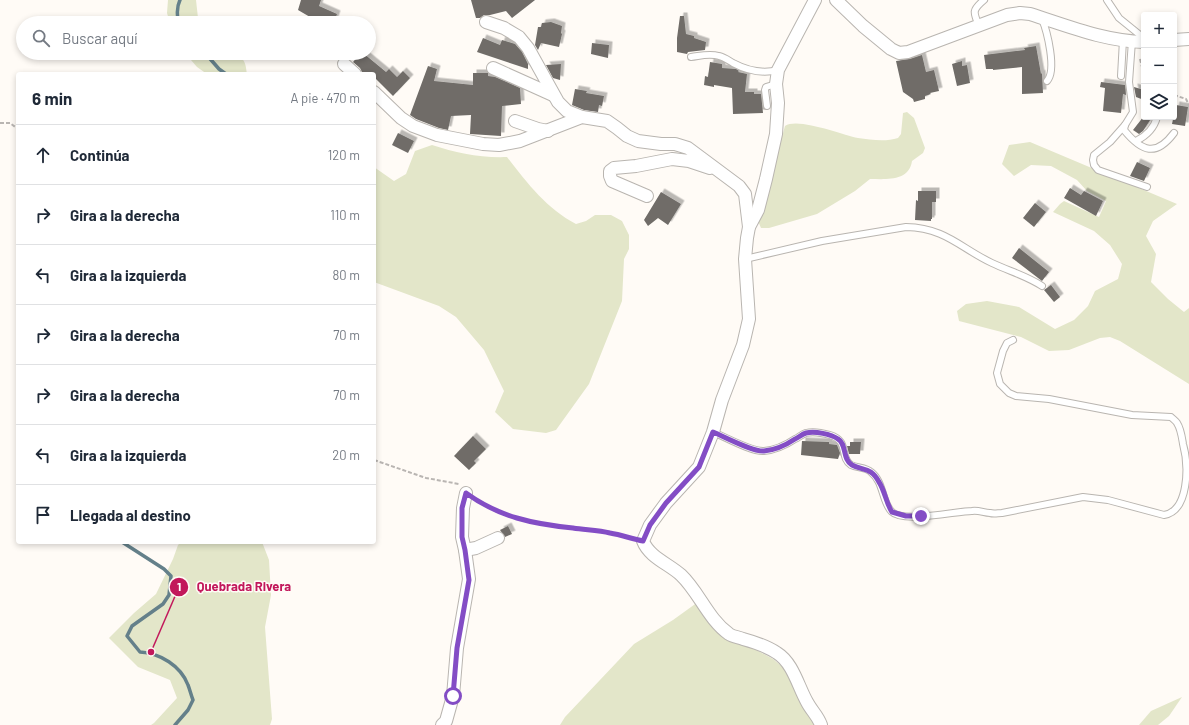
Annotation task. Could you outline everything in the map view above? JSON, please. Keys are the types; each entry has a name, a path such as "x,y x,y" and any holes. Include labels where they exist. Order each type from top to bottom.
{"street":[{"path":"815,0 778,70 776,84 778,103 776,134 758,210 750,227 745,259 748,298 747,326 743,345 722,400 713,432 699,467 666,503 650,525 643,541 654,555 687,581 710,613 730,635 745,639 778,653 788,664 807,702 823,723"},
{"path":"836,0 863,26 891,49 899,53 908,52 1014,13 1030,14 1091,34 1136,41"},
{"path":"486,22 504,28 519,37 528,48 553,95 567,111 582,117 607,122 627,136 638,141 660,144 675,144 688,148 739,186 745,194 750,227"},
{"path":"1177,40 1189,39"},
{"path":"344,64 353,72"},
{"path":"493,68 553,95"},
{"path":"376,94 401,118 412,126 437,135 483,144 499,145 520,141 582,117"},
{"path":"515,121 548,131"},
{"path":"647,196 612,181 610,171 614,168 636,166 672,159 689,161 716,169"},
{"path":"442,725 446,721 453,696 457,648 469,580 462,537 462,508 466,493"},
{"path":"465,550 476,548 498,538"}],"lane":[{"path":"980,26 975,17 974,10 984,0"},
{"path":"1107,0 1119,18 1140,35 1121,76"},
{"path":"1041,17 1045,27 1052,69 1050,77 1047,80"},
{"path":"1136,41 1129,82 1133,112 1125,125 1110,142 1094,154 1093,160 1094,165 1098,170 1147,187"},
{"path":"691,56 718,56 744,68 759,72 778,70"},
{"path":"767,106 766,87 776,84"},
{"path":"1136,141 1145,136 1152,129 1156,120"},
{"path":"1125,125 1124,130 1145,148 1152,150 1167,143 1174,133"},
{"path":"745,259 822,240 906,227 919,227 953,239 992,263 1032,279 1042,286"},
{"path":"713,432 751,448 763,451 779,448 806,433 819,433 840,439 845,454 851,464 871,472 879,482 888,507 897,515 941,515 974,511 990,514 1002,513 1083,497 1108,500 1164,515 1171,514 1179,510 1185,500 1188,488 1188,475 1186,456 1178,423 1171,417 1132,415 1049,399 1016,396 1009,393 1000,384 997,373 1003,351 1007,343 1013,340"}],"path":[{"path":"1177,96 1186,99 1189,105"},
{"path":"0,123 10,123 16,128"},
{"path":"376,461 426,478 458,483 466,493 489,508 511,517 554,526 610,533 643,541"}],"green space":[{"path":"168,0 196,0 198,16 168,16"},
{"path":"191,60 243,60 246,66 247,72 204,72"},
{"path":"907,112 914,118 925,148 923,153 912,161 910,168 906,173 896,178 870,179 855,191 817,214 769,228 761,228 758,221 785,126 791,124 810,125 858,138 889,140 898,138 901,134 903,113"},
{"path":"1030,142 1177,204 1153,221 1146,236 1156,254 1151,282 1184,312 1189,308 1189,384 1120,341 1110,337 1100,338 1069,350 1049,351 1021,337 959,321 957,311 966,304 987,301 1019,307 1055,329 1074,320 1088,306 1095,291 1118,279 1122,264 1110,245 1094,231 1053,212 1064,201 1099,217 1106,201 1087,191 1077,180 1051,166 1031,165 1014,176 1002,164 1009,145"},
{"path":"432,145 468,154 487,157 507,157 538,195 556,211 576,224 586,221 595,215 611,215 622,221 629,235 629,249 624,259 622,301 589,384 556,430 546,433 513,429 495,412 504,391 484,350 456,317 439,306 376,283 376,168 394,181 406,174 415,151"},
{"path":"263,544 269,560 271,595 265,627 272,719 270,725 151,725 177,698 170,680 138,667 109,638 156,594 178,545"},
{"path":"698,602 749,646 773,659 784,668 817,725 560,725 565,717 634,644 673,620"},
{"path":"1182,697 1169,716 1158,725 1139,725 1151,711"}],"building":[{"path":"301,0 321,0 319,6 337,14 336,16 308,16 298,10"},
{"path":"471,0 535,0 512,18 506,11 476,18"},
{"path":"680,16 684,16 686,34 706,42 705,50 688,52 687,54 677,52"},
{"path":"551,22 562,26 559,47 541,43 538,50 535,45 538,27 541,27 542,23"},
{"path":"483,38 500,45 502,40 515,44 522,52 528,64 528,69 477,52"},
{"path":"592,43 609,45 608,58 591,54"},
{"path":"1036,46 1041,74 1042,73 1043,93 1022,94 1022,67 993,70 986,69 984,55 1025,50 1024,48"},
{"path":"922,55 926,72 934,70 939,91 930,93 931,94 925,96 925,99 914,102 913,99 903,92 896,61"},
{"path":"355,60 371,60 386,72 389,69 397,77 403,71 410,78 393,96 376,79 376,72 362,72 353,62"},
{"path":"962,61 962,66 967,65 970,83 957,86 952,64"},
{"path":"710,62 722,64 722,68 736,69 739,71 738,72 747,74 745,92 761,94 763,113 733,114 732,88 704,85 705,76 708,77"},
{"path":"561,64 560,80 553,78 546,65"},
{"path":"428,66 437,69 434,81 473,85 473,73 488,73 488,76 495,77 520,88 521,104 502,106 501,136 470,134 471,115 451,116 448,130 416,119 410,115"},
{"path":"1101,82 1125,85 1126,95 1123,94 1121,113 1103,111 1105,88 1100,87"},
{"path":"1134,87 1141,89 1141,99 1136,97"},
{"path":"575,89 587,91 586,93 604,96 602,106 599,105 598,112 584,110 572,105"},
{"path":"1177,105 1188,107 1185,126 1172,124 1173,120 1177,120"},
{"path":"1141,120 1150,120 1143,131 1139,134 1133,130"},
{"path":"398,133 414,141 408,153 392,145"},
{"path":"1137,162 1150,168 1144,181 1130,176"},
{"path":"1070,188 1081,195 1084,191 1103,201 1096,216 1064,198"},
{"path":"918,191 936,191 936,202 932,202 931,221 915,220"},
{"path":"661,192 681,204 668,225 658,218 648,226 644,220"},
{"path":"1035,203 1046,212 1034,227 1023,218"},
{"path":"1019,248 1049,272 1042,281 1012,258"},
{"path":"1051,285 1060,297 1054,302 1044,290"},
{"path":"473,436 486,449 474,461 476,463 469,470 454,456"},
{"path":"802,441 829,442 829,444 837,445 840,453 838,459 801,455"},
{"path":"850,442 861,442 860,454 849,454 847,446 850,446"},
{"path":"508,526 512,534 505,537 500,530"}],"waterway":[{"path":"178,16 178,5 180,0"},
{"path":"211,60 223,72"},
{"path":"125,544 164,569 171,576 169,595 163,604 132,626 127,636 140,652 155,655 169,662 175,666 185,678 193,700 188,710 175,725"}],"place":[{"name":"Quebrada Rivera","path":"151,652"}],"route":[{"path":"453,696 457,648 469,580 462,537 462,508 466,493 494,511 511,517 554,526 610,533 643,541 650,525 666,503 699,467 713,432 751,448 763,451 779,448 806,433 819,433 840,439 845,454 851,464 871,472 879,482 888,507 892,512 897,515 921,516"}]}
